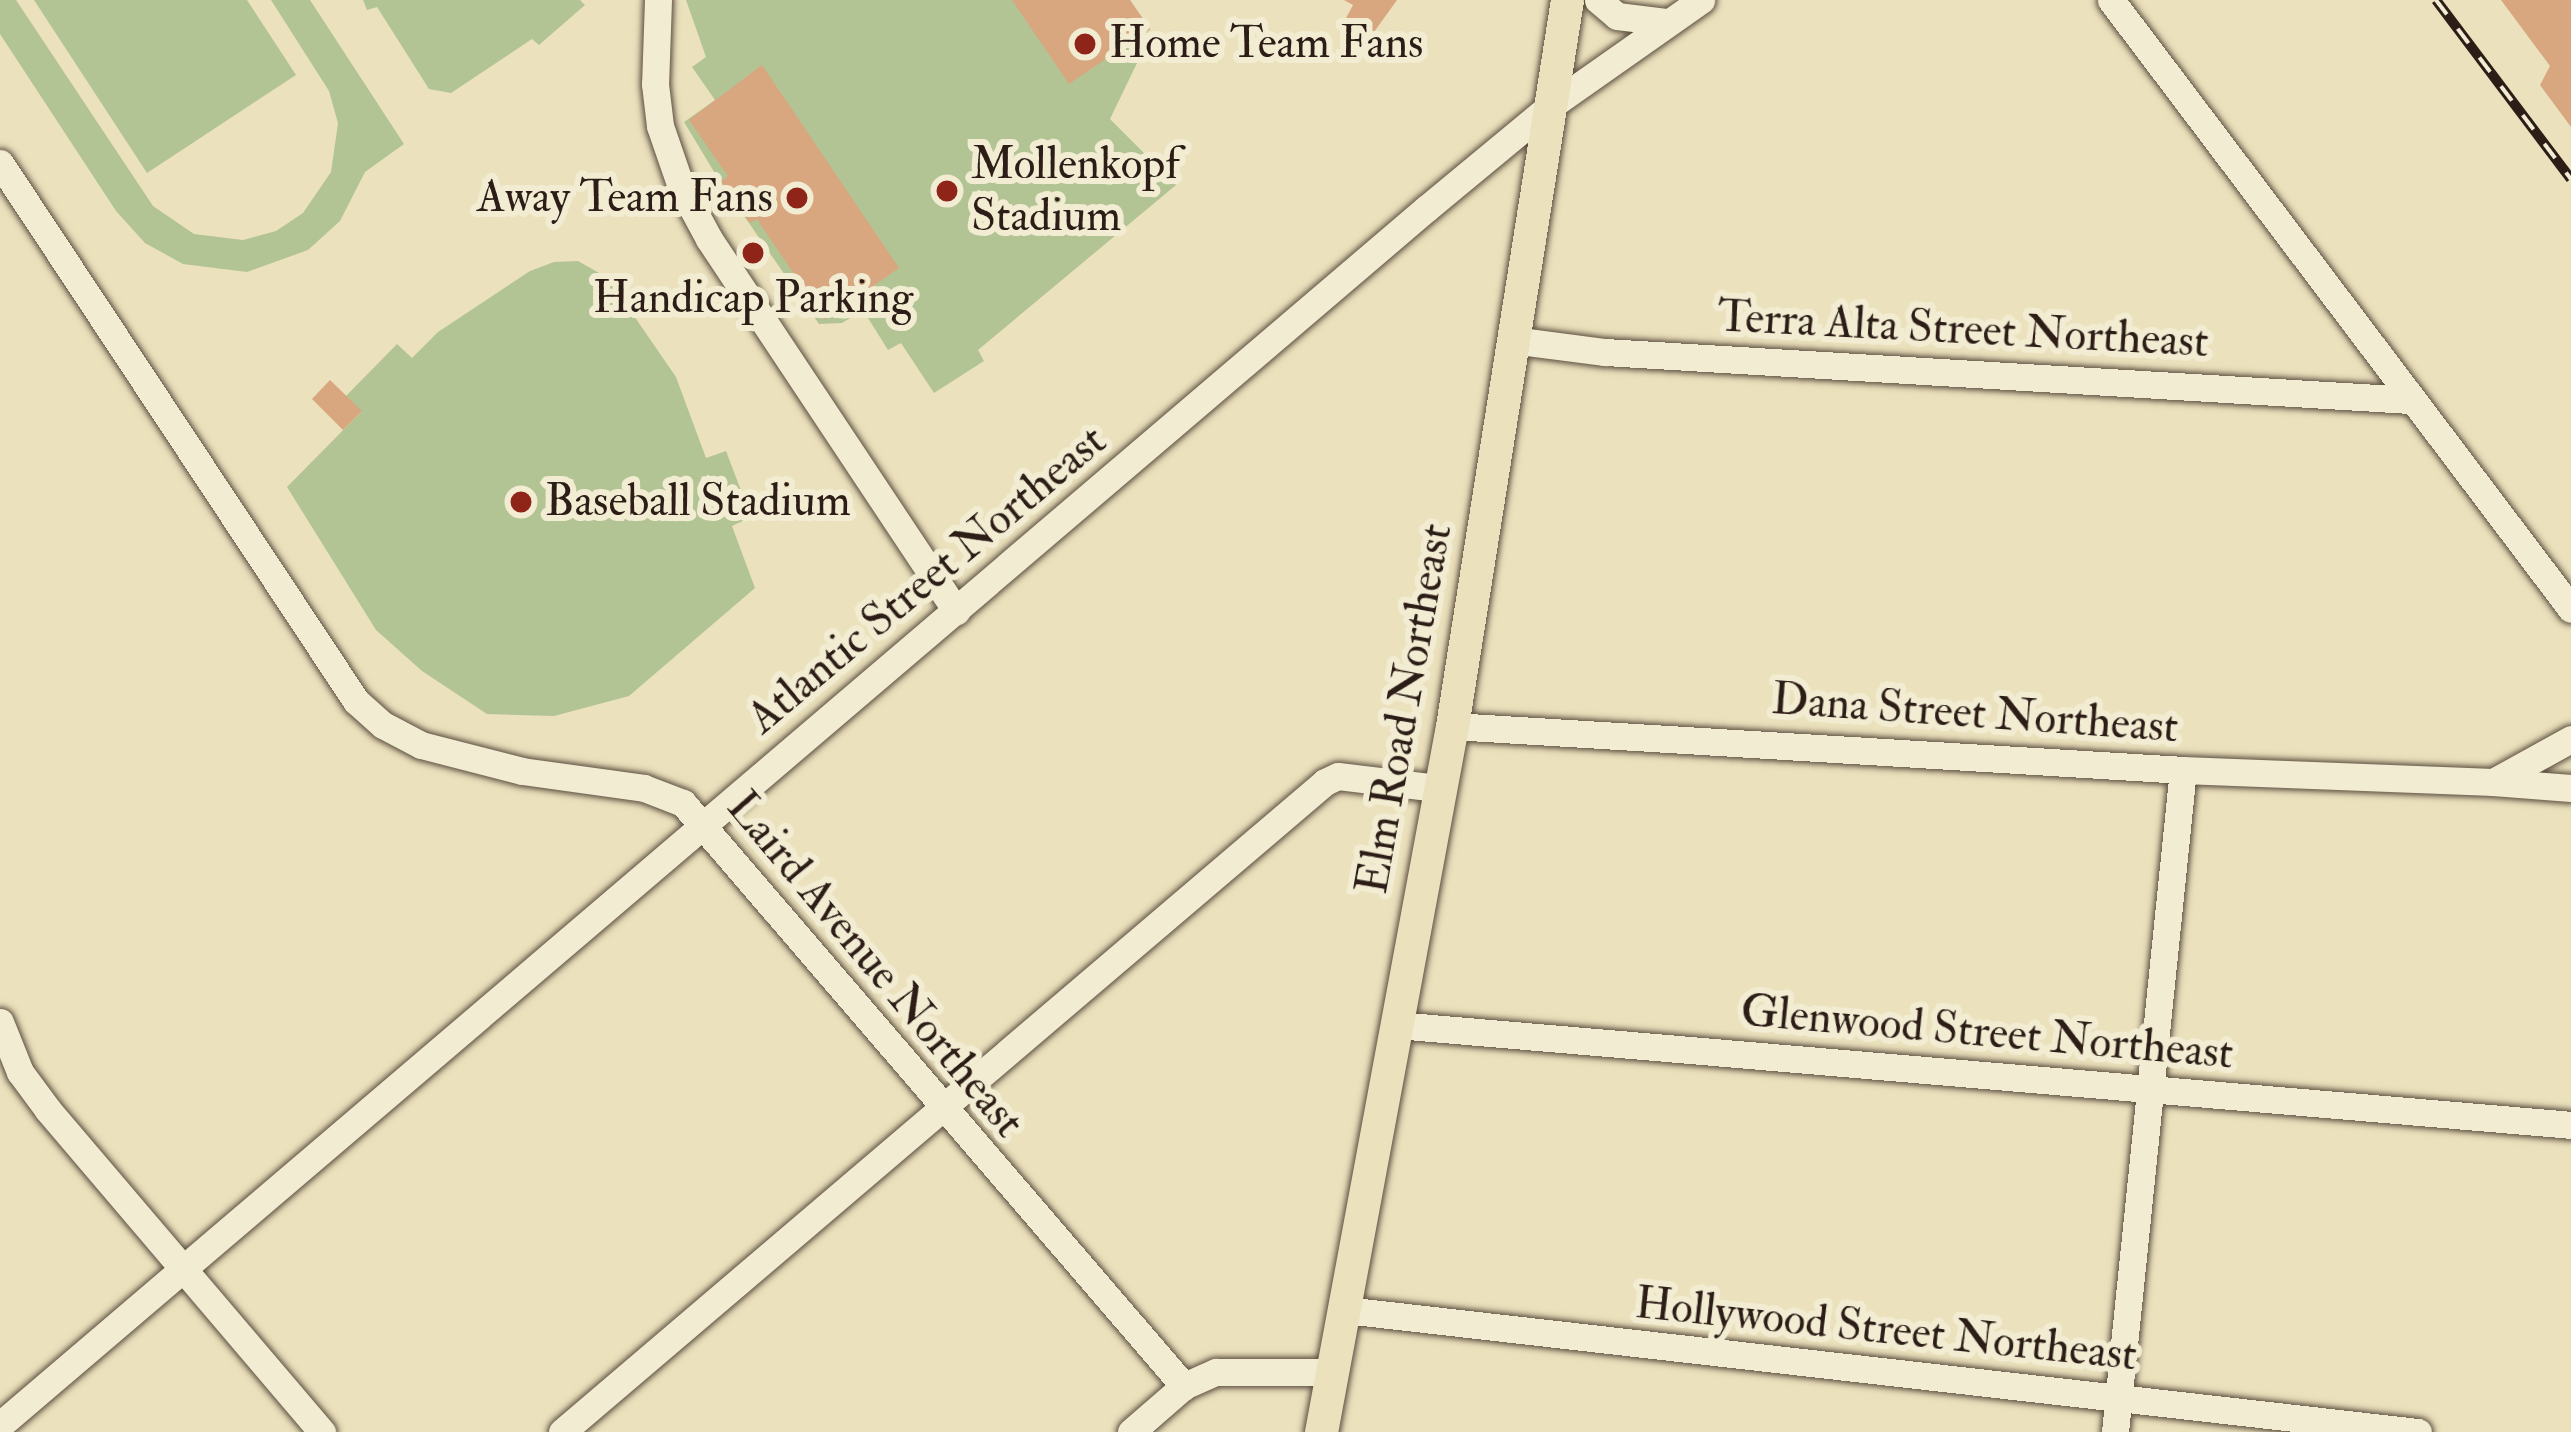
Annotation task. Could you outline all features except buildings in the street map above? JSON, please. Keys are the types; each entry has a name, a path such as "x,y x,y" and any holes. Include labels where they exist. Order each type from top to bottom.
{"main road":[{"name":"Elm Road Northeast","path":"1321,1432 1452,726 1567,0"}],"street":[{"path":"658,0 655,84 659,125 681,187 709,239 956,610"},
{"path":"1598,0 1617,16 1666,22"},
{"name":"Atlantic Street Northeast","path":"0,1425 700,823 1549,107 1701,0"},
{"path":"2111,0 2571,609"},
{"name":"Laird Avenue Northeast","path":"0,163 342,683 370,715 421,745 479,761 662,792 682,803 1184,1386"},
{"name":"Terra Alta Street Northeast","path":"1512,340 1605,352 2410,400"},
{"name":"Dana Street Northeast","path":"1452,726 2571,788"},
{"path":"2493,782 2571,739"},
{"path":"2115,1432 2183,770"},
{"path":"562,1432 1325,782 1338,776 1437,788"},
{"path":"0,1022 20,1072"},
{"name":"Glenwood Street Northeast","path":"1396,1025 2571,1125"},
{"path":"0,1051 322,1432"},
{"name":"Hollywood Street Northeast","path":"1345,1310 2418,1432"},
{"path":"1131,1432 1184,1386 1228,1371 1332,1372"}],"green space":[{"path":"0,0 16,0 153,206 194,234 243,240 276,231 303,213 331,172 338,123 329,91 271,0 310,0 404,144 365,172 340,221 308,250 247,272 183,264 145,243 116,211 0,34"},
{"path":"34,0 247,0 296,75 147,173"},
{"path":"363,0 580,0 585,5 539,45 532,39 451,93 429,89 377,7 367,10"},
{"name":"Mollenkopf Stadium","path":"686,0 1130,0 1150,30 1134,41 1138,61 1110,119 1176,185 978,350 984,361 934,393 901,343 888,350 863,310 842,323 819,324 719,180 684,122 715,100 692,67 706,57"},
{"name":"Baseball Stadium","path":"578,261 608,278 676,377 706,458 726,451 751,517 732,526 755,588 629,696 554,716 487,714 422,671 376,630 287,487 361,412 346,396 397,344 412,358 438,332 530,271 554,262"}],"railway":[{"path":"2436,0 2571,179"}],"place":[{"name":"Home Team Fans","path":"1085,44"},
{"name":"Mollenkopf Stadium","path":"947,191"},
{"name":"Away Team Fans","path":"797,198"},
{"name":"Handicap Parking","path":"753,253"},
{"name":"Baseball Stadium","path":"521,502"}]}
